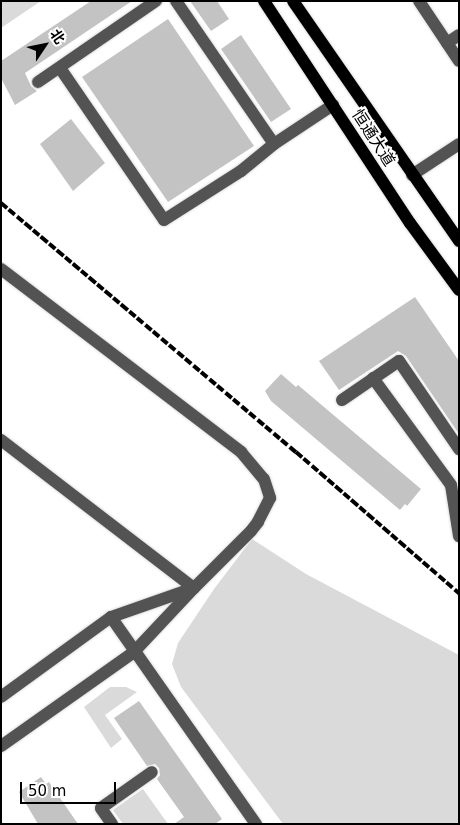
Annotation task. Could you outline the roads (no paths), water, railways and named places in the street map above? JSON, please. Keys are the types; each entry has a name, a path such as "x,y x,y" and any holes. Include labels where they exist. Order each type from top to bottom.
{"main road":[{"name":"恒通大道","path":"264,1 410,222 459,290"},
{"name":"恒通大道","path":"293,1 459,242"}],"lane":[{"path":"38,82 156,1"},
{"path":"176,1 274,144"},
{"path":"419,1 459,61"},
{"path":"447,43 459,35"},
{"path":"60,68 164,220 241,171 274,144 332,105"},
{"path":"412,175 459,144"},
{"path":"1,268 241,452 264,479 270,498 258,522 134,652 1,746"},
{"path":"342,400 399,361 459,449"},
{"path":"374,378 455,482 459,536"},
{"path":"1,440 194,588"},
{"path":"3,692 111,617 194,588"},
{"path":"111,617 256,824"},
{"path":"112,824 101,808 152,772"}],"railway":[{"path":"1,203 296,452 459,593"}]}
